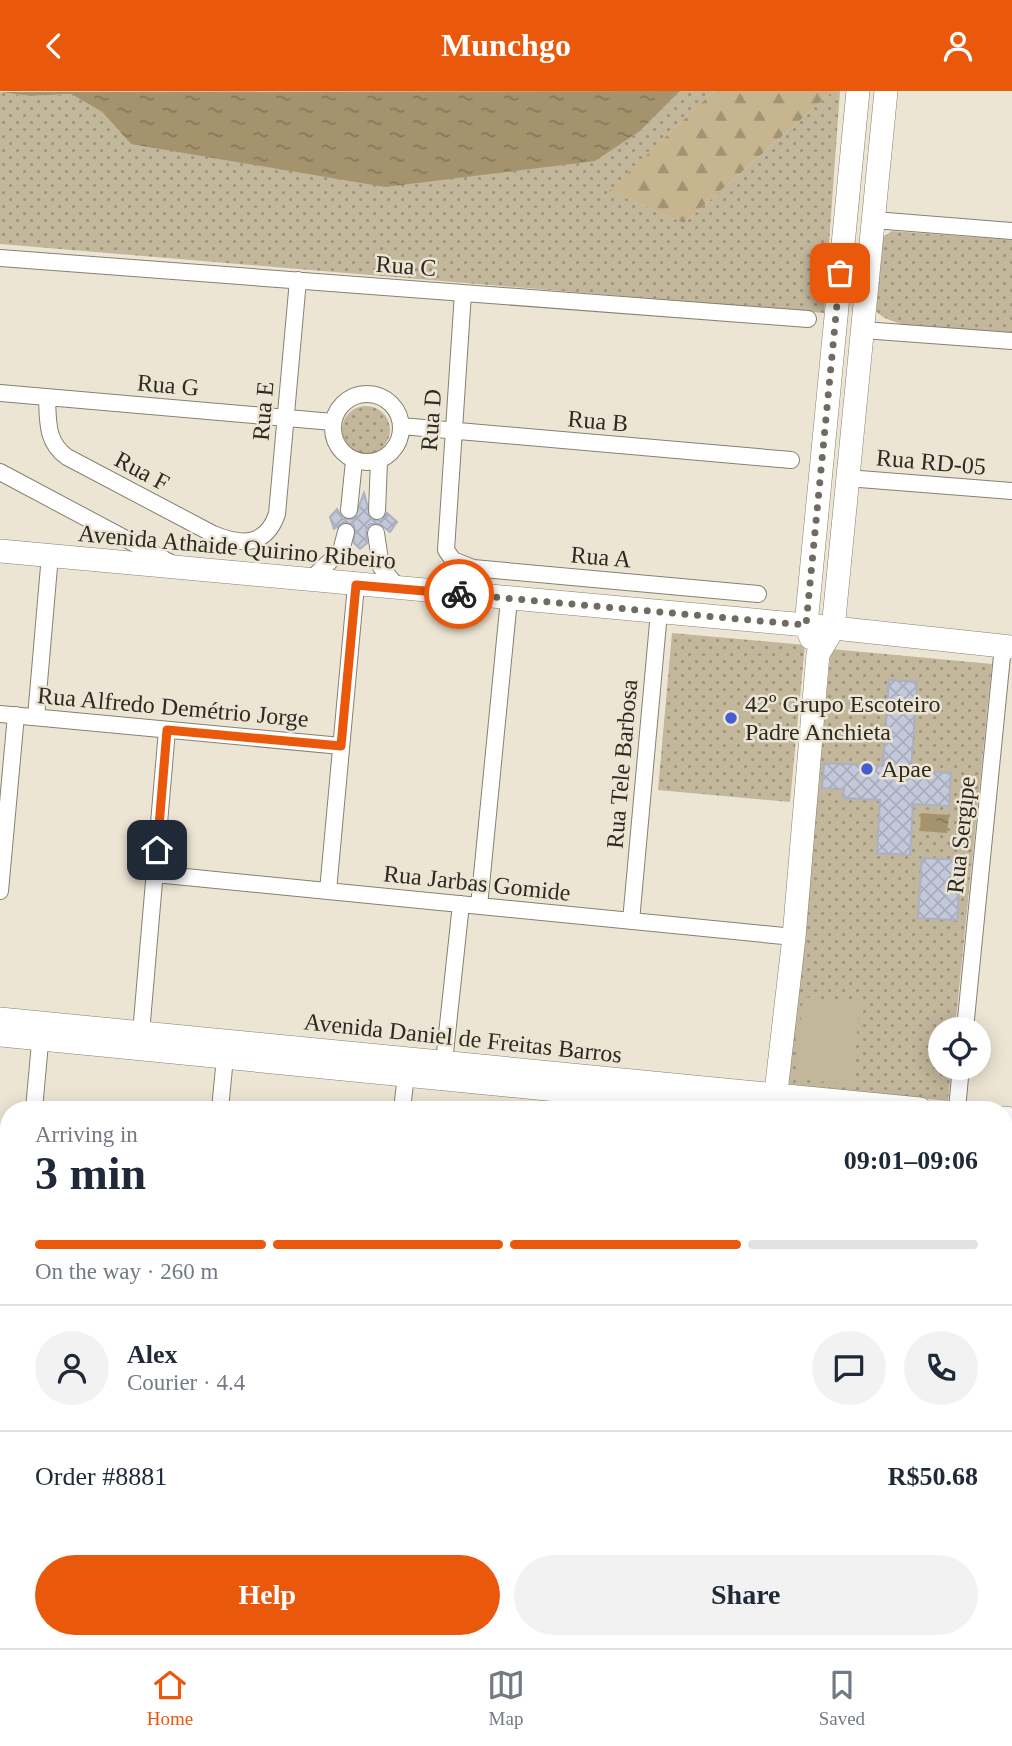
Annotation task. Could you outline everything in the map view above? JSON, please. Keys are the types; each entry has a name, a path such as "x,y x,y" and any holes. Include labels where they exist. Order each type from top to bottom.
{"street":[{"path":"818,653 806,625 858,91"},
{"path":"775,1101 794,937 818,653 833,629 886,91"},
{"path":"848,194 874,211 1012,231"},
{"name":"Rua C","path":"0,258 808,319"},
{"name":"Rua E","path":"260,539 271,530 277,514 298,281"},
{"name":"Rua D","path":"446,550 463,293"},
{"path":"863,330 1012,341"},
{"name":"Rua G","path":"0,393 333,422"},
{"path":"369,394 391,404 401,426 396,447 379,461 354,461 336,445 333,422 346,401 369,394"},
{"name":"Rua F","path":"47,397 50,439 57,450 67,457 213,534 239,541 260,539"},
{"name":"Rua B","path":"401,426 791,460"},
{"path":"349,510 354,461"},
{"path":"377,511 379,461"},
{"path":"0,472 179,568"},
{"name":"Rua RD-05","path":"846,478 1012,491"},
{"path":"310,580 341,551 346,532"},
{"path":"376,533 381,567 400,589"},
{"name":"Rua A","path":"446,550 453,560 473,568 758,594"},
{"name":"Avenida Athaide Quirino Ribeiro","path":"0,551 1007,646"},
{"path":"36,717 50,555"},
{"path":"328,891 356,585"},
{"path":"810,590 835,591"},
{"path":"479,906 509,599"},
{"name":"Rua Tele Barbosa","path":"631,921 659,612"},
{"name":"Rua Sergipe","path":"966,1017 1007,646"},
{"path":"0,891 8,715"},
{"name":"Rua Alfredo Demétrio Jorge","path":"8,715 341,746"},
{"path":"141,1033 167,730"},
{"name":"Rua Jarbas Gomide","path":"155,874 794,937"},
{"path":"444,1062 461,904"},
{"name":"Avenida Daniel de Freitas Barros","path":"0,1019 41,1031 407,1067 588,1093 668,1101"},
{"path":"35,1101 41,1031"},
{"name":"Avenida Daniel de Freitas Barros","path":"0,1035 41,1031 141,1033 226,1049"},
{"path":"221,1101 226,1049"},
{"name":"Avenida Daniel de Freitas Barros","path":"407,1067 444,1062 588,1093 754,1101"},
{"path":"403,1101 407,1067"},
{"path":"958,1101 960,1080"}],"shaded area":[{"path":"680,91 714,91 610,191 684,223 833,91 840,91 824,313 0,244 0,92 30,96 71,94 102,112 131,144 640,131"},
{"path":"892,231 1012,240 1012,333 919,327 885,318 876,311 883,237"},
{"path":"366,406 383,413 390,430 383,447 366,454 349,447 342,430 349,413"},
{"name":"42º Grupo Escoteiro Padre Anchieta","path":"672,633 805,645 790,802 658,790"},
{"path":"831,649 992,664 956,1017 928,1017 928,1080 950,1080 948,1101 787,1085"},
{"path":"803,997 860,1003 852,1084 795,1079"}],"green space":[{"path":"714,91 833,91 684,223 609,191"}],"water":[{"path":"680,91 640,131 595,161 385,187 131,144 102,112 71,94 30,96 0,92"},
{"path":"921,813 949,815 947,833 920,831"}],"building":[{"path":"364,493 371,519 381,521 387,513 397,522 390,532 380,524 370,524 366,530 367,543 360,549 354,543 354,525 344,522 334,529 330,517 337,509 343,519 354,519"},
{"name":"Apae","path":"889,680 917,682 911,771 951,773 949,806 913,804 910,855 877,853 880,800 843,798 844,789 822,788 824,763 883,766"},
{"path":"922,858 961,860 957,920 918,918"}],"way so far":[{"path":"459,594 806,625 840,273"}],"place":[{"name":"42º Grupo Escoteiro Padre Anchieta","path":"731,718"},
{"name":"Apae","path":"867,769"}],"route":[{"path":"157,850 167,730 341,746 356,585 459,594"}]}
